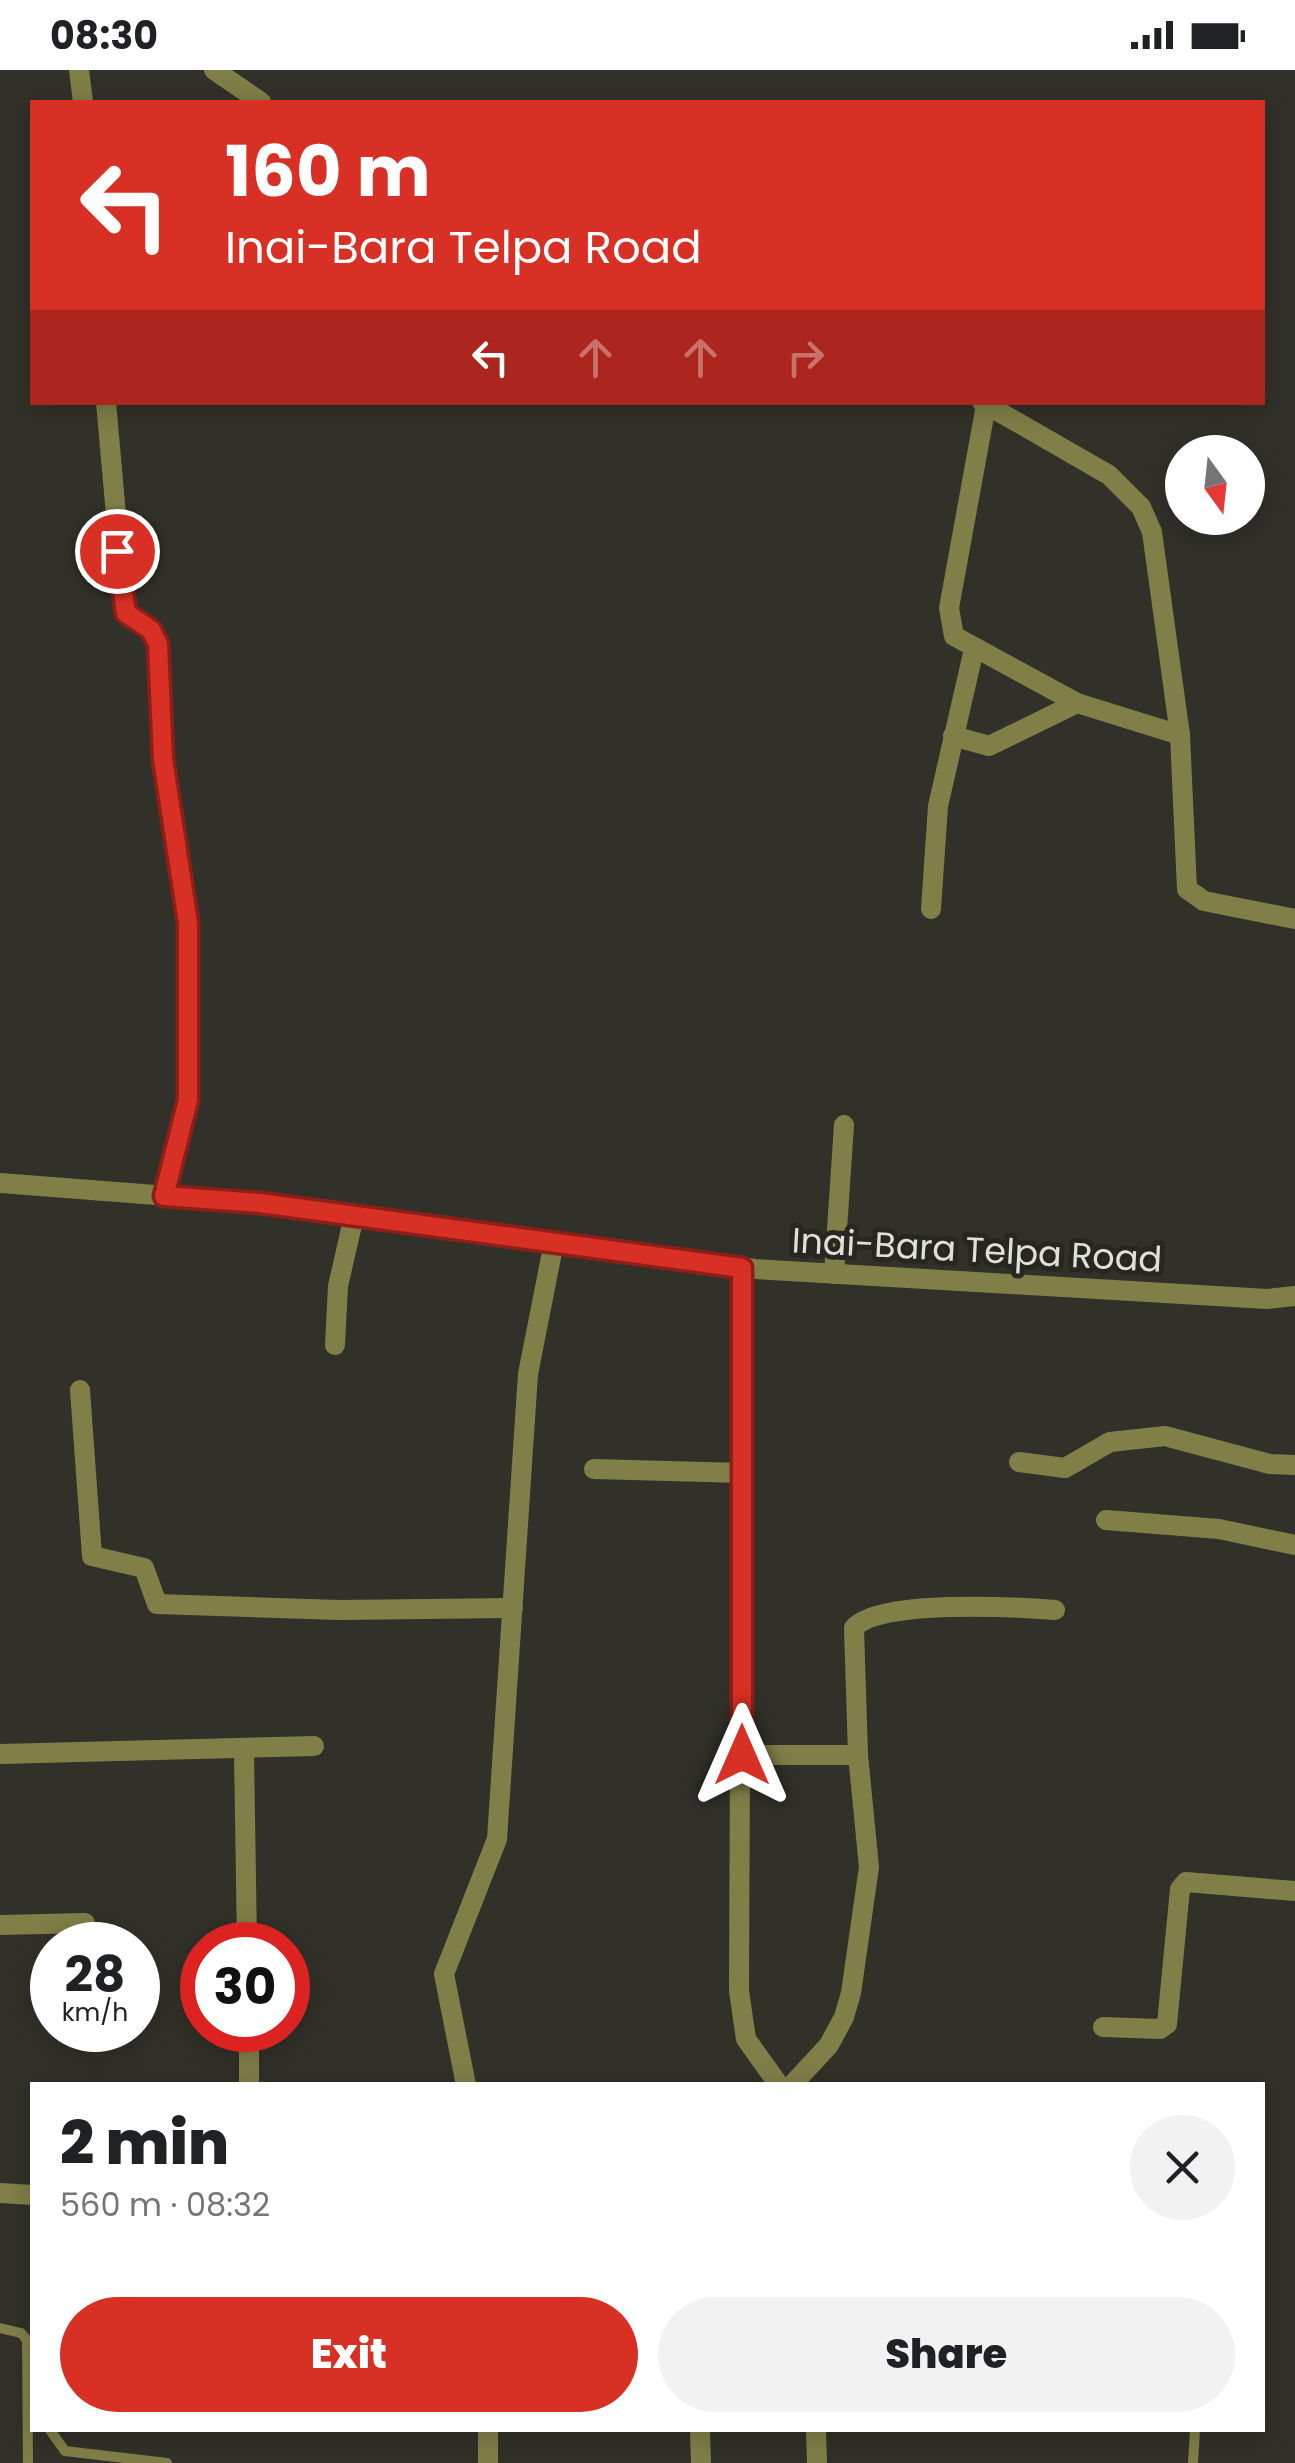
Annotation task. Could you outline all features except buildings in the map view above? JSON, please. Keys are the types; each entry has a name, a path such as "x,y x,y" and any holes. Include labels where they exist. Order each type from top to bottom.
{"street":[{"path":"79,70 82,100"},
{"path":"214,70 258,100"},
{"path":"106,405 124,605 129,618 151,630 158,644 163,759 188,923 188,1100 164,1196"},
{"path":"984,405 948,620 954,636 1076,703 1180,735"},
{"path":"986,405 1109,475 1141,507 1158,562 1180,735 1184,881 1190,894 1204,901 1295,918"},
{"path":"931,909 938,806 974,648"},
{"path":"954,736 989,746 1076,703"},
{"path":"834,1274 844,1125"},
{"name":"Inai-Bara Telpa Road","path":"0,1183 354,1216 742,1268 1267,1299 1295,1296"},
{"path":"335,1344 338,1286 354,1216"},
{"path":"465,2082 444,1974 497,1839 528,1374 554,1242"},
{"path":"742,1268 742,2017 752,2052 777,2082"},
{"path":"80,1390 90,1553 96,1560 144,1568 156,1604 340,1610 513,1608"},
{"path":"1019,1462 1065,1468 1110,1442 1165,1436 1200,1442 1270,1464 1295,1465"},
{"path":"594,1470 742,1472"},
{"path":"1106,1520 1218,1529 1295,1545"},
{"path":"795,2082 829,2045 852,1993 870,1852 858,1755 854,1635 858,1623 868,1618 960,1606 1055,1610"},
{"path":"0,1754 314,1746"},
{"path":"244,1750 247,1922"},
{"path":"742,1755 858,1755"},
{"path":"1104,2027 1160,2029 1167,2024 1180,1889 1186,1882 1295,1891"},
{"path":"0,1926 30,1925"},
{"path":"248,2052 249,2082"},
{"path":"0,2193 30,2195"},
{"path":"488,2432 488,2463"},
{"path":"700,2432 701,2463"},
{"path":"816,2432 817,2463"}],"lane":[{"path":"0,2328 21,2333 28,2345 28,2463"},
{"path":"51,2432 65,2451 167,2463"},
{"path":"1193,2463 1195,2432"}],"route":[{"path":"117,551 126,613 151,630 158,644 163,759 188,923 188,1100 164,1196 260,1203 742,1268 742,1755"}]}
